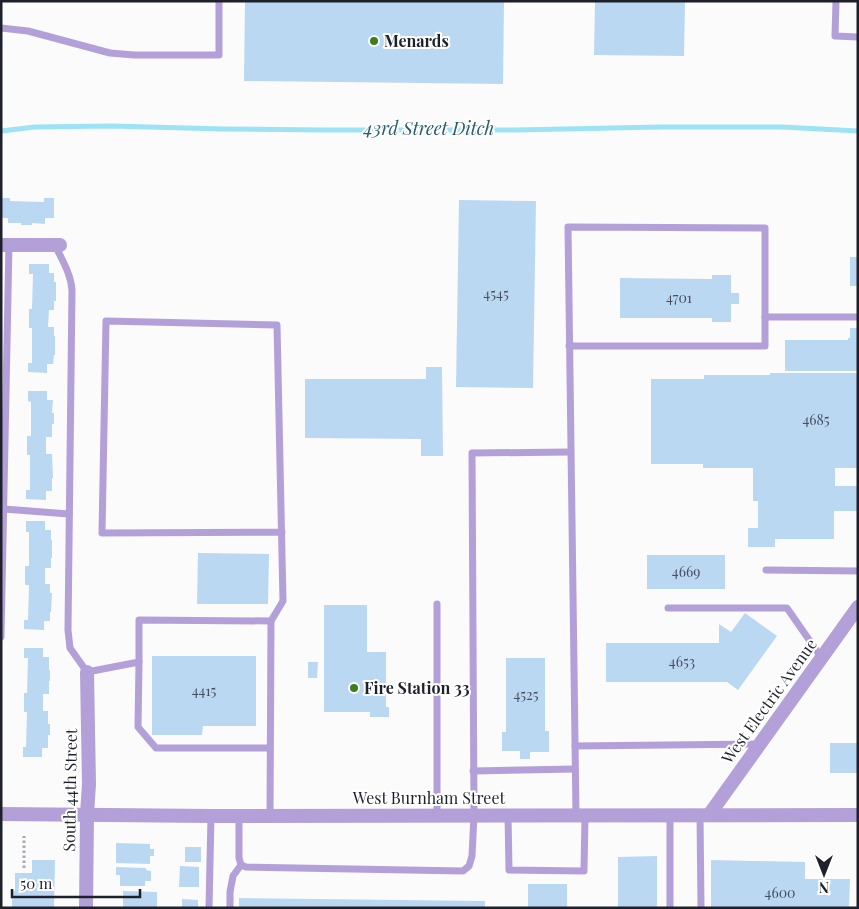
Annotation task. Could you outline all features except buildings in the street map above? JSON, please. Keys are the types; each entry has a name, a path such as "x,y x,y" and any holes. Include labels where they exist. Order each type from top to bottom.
{"street":[{"path":"5,245 57,245"},
{"name":"West Electric Avenue","path":"705,815 759,744 858,606"},
{"name":"South 44th Street","path":"86,908 89,784 87,672"},
{"name":"West Burnham Street","path":"1,814 211,816 858,815"}],"lane":[{"path":"1,28 28,31 110,53 134,55 219,55 219,1"},
{"path":"836,1 835,36 858,37"},
{"path":"508,815 509,870 584,871 575,770 568,346 568,227 765,228 765,346 568,346"},
{"path":"1,637 5,245"},
{"path":"57,245 67,269 72,290 68,641 70,648 87,672 139,662"},
{"path":"765,317 858,317"},
{"path":"270,816 271,621 284,601 277,325 106,321 102,533 282,532"},
{"path":"241,865 246,867 464,871 469,866 472,856 474,815 472,453 570,452"},
{"path":"3,513 69,514"},
{"path":"766,570 858,571"},
{"path":"437,604 437,815"},
{"path":"668,608 787,608 821,658"},
{"path":"270,748 156,748 138,727 139,620 271,621"},
{"path":"575,746 759,744"},
{"path":"474,771 575,770"},
{"path":"670,815 670,908"},
{"path":"701,908 705,815"},
{"path":"209,908 211,816"},
{"path":"239,816 239,858 241,865"},
{"path":"230,908 233,876 241,865"}],"path":[{"path":"24,836 24,868"}],"waterway":[{"name":"43rd Street Ditch","path":"1,131 35,127 111,126 325,130 782,127 858,131"}],"place":[{"name":"Menards","path":"374,41"},
{"name":"Fire Station 33","path":"354,688"}]}
